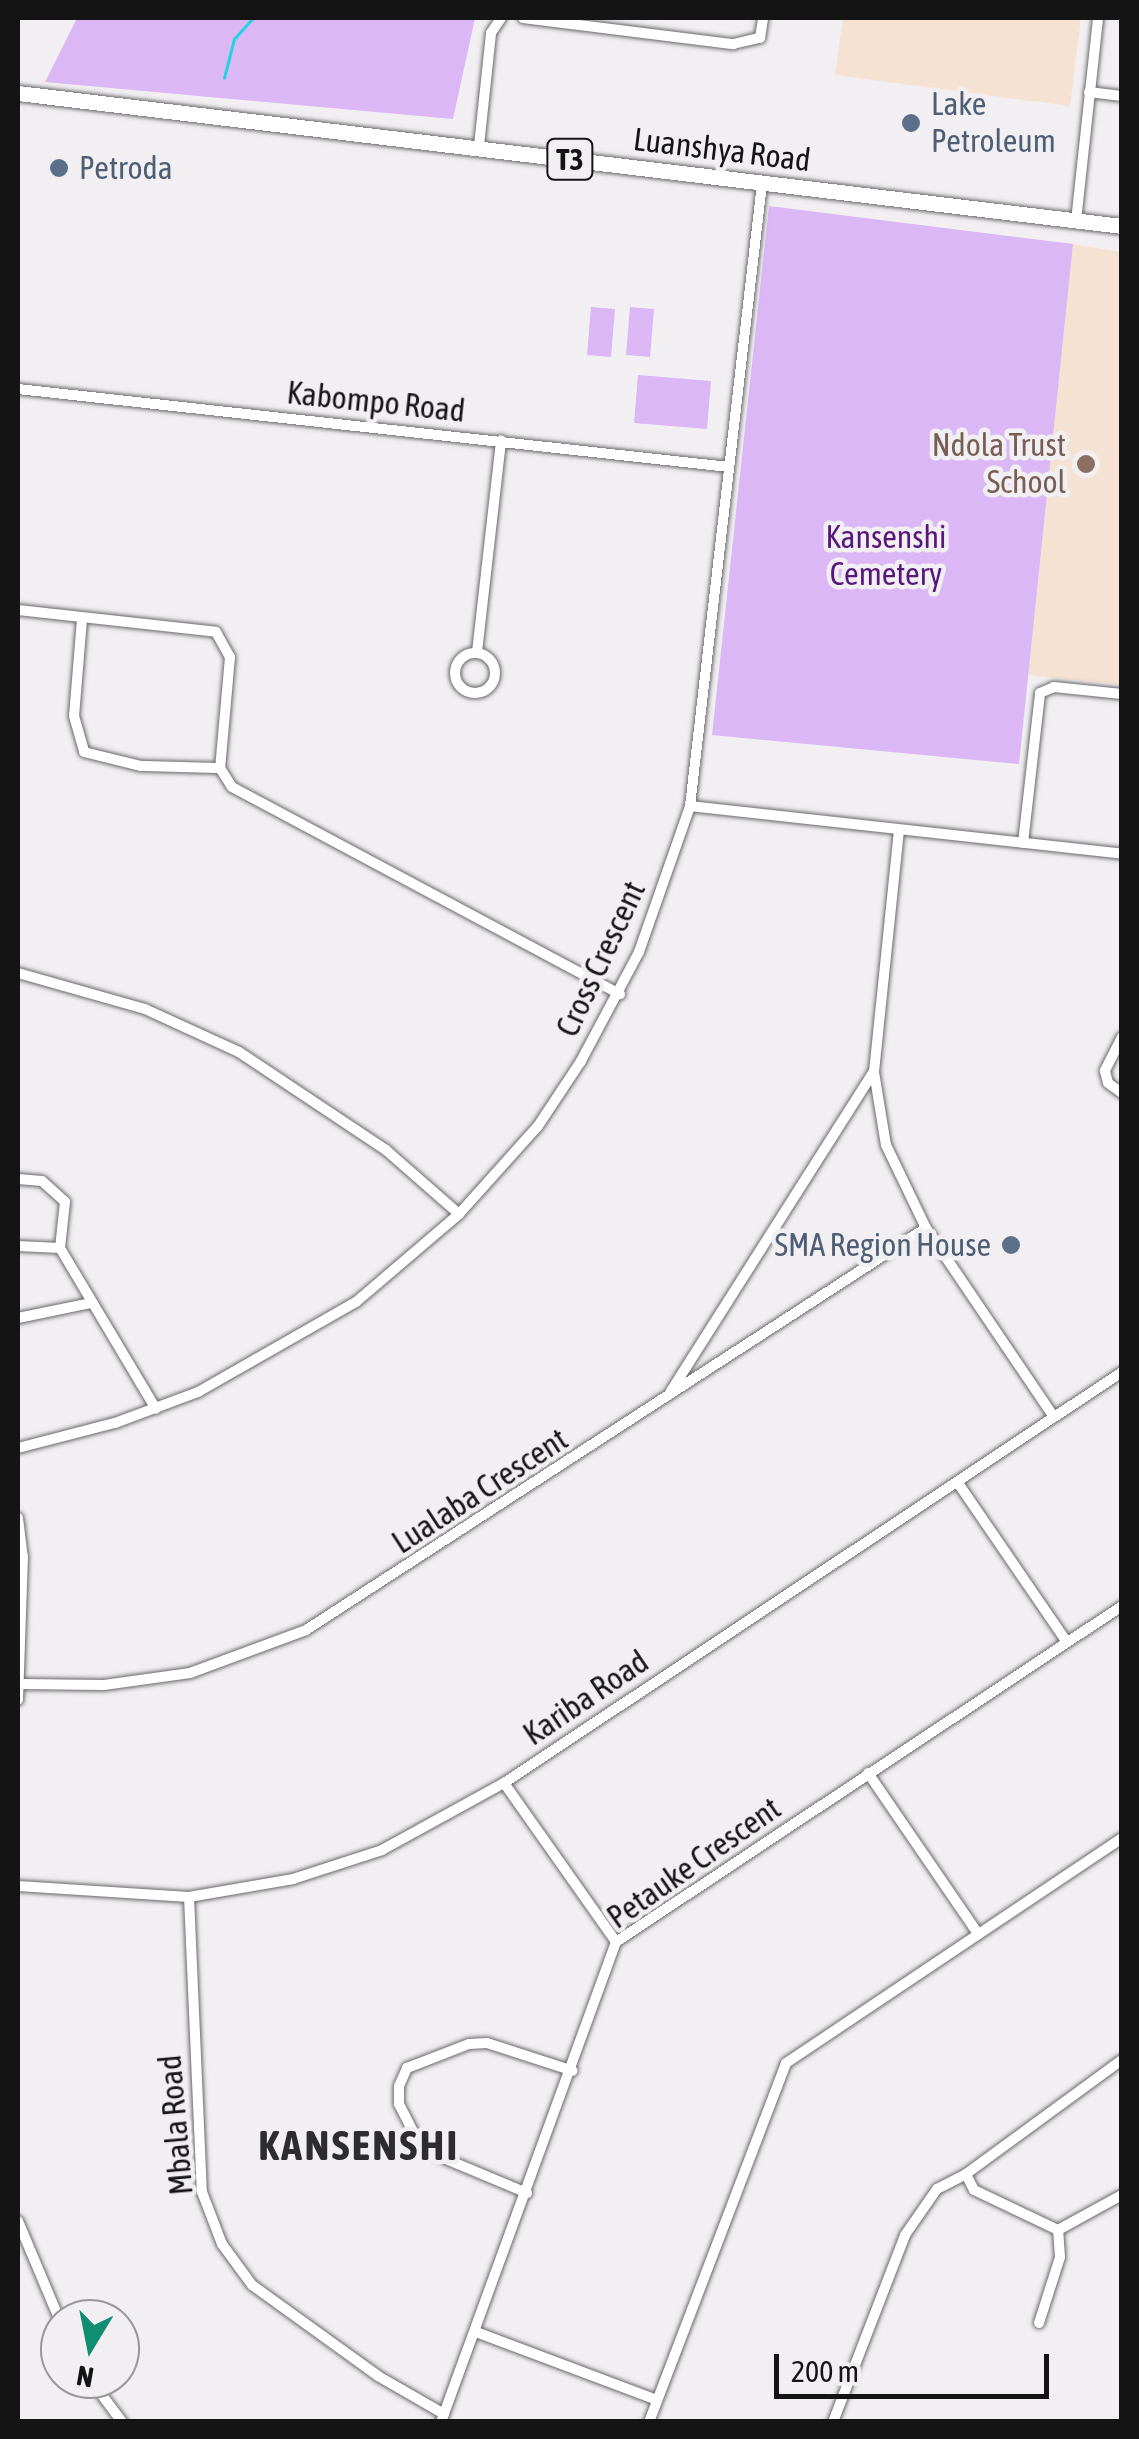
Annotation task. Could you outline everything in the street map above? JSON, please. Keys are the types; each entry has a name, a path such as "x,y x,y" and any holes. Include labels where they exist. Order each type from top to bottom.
{"highway":[{"name":"Luanshya Road","path":"18,93 1122,226"}],"street":[{"path":"479,146 491,33 501,18"},
{"path":"524,18 733,44 760,38 763,18"},
{"path":"1076,221 1098,18"},
{"path":"1089,92 1122,96"},
{"name":"Cross Crescent","path":"18,1448 156,1409 309,1334 459,1214 538,1126 620,994 690,806 762,184"},
{"name":"Kabompo Road","path":"18,389 729,467"},
{"path":"477,652 501,440"},
{"path":"18,610 198,628 226,641 231,685 220,768"},
{"path":"82,619 74,716 84,752 140,766 220,768 251,801 620,994"},
{"path":"477,652 494,668 491,684 477,693 462,688 455,673 461,658 477,652"},
{"path":"1023,843 1040,693 1054,687 1122,694"},
{"path":"690,806 1122,854"},
{"path":"899,830 874,1072 891,1160 926,1228 1054,1417"},
{"path":"18,972 145,1008 239,1052 372,1140 459,1214"},
{"path":"1122,1036 1106,1071 1108,1083 1122,1093"},
{"path":"664,1400 702,1349 874,1072"},
{"path":"18,1178 42,1180 66,1202 60,1248 156,1409"},
{"name":"Lualaba Crescent","path":"20,1684 146,1680 271,1646 344,1610 926,1228"},
{"path":"18,1246 60,1248"},
{"path":"18,1318 91,1303"},
{"path":"702,1349 716,1366"},
{"name":"Kariba Road","path":"18,1886 189,1897 293,1879 369,1855 504,1783 1122,1372"},
{"path":"958,1483 1066,1642"},
{"path":"18,1518 18,1700"},
{"name":"Petauke Crescent","path":"443,2418 573,2071 616,1942 1122,1606"},
{"path":"868,1773 977,1932"},
{"path":"504,1783 616,1942"},
{"path":"649,2422 782,2068 977,1932 1122,1838"},
{"name":"Mbala Road","path":"189,1897 201,2176 222,2244 252,2285 443,2418"},
{"path":"527,2193 422,2149 399,2104 399,2086 406,2068 469,2044 573,2071"},
{"path":"833,2422 905,2235 936,2189 966,2174 1122,2060"},
{"path":"966,2174 974,2190 1058,2230"},
{"path":"1058,2230 1122,2195"},
{"path":"18,2222 51,2299"},
{"path":"1040,2322 1060,2257 1058,2230"},
{"path":"476,2332 657,2400"},
{"path":"105,2399 122,2422"}],"shaded area":[{"path":"843,18 1081,18 1070,106 835,75"},
{"name":"Ndola Trust School","path":"1073,244 1121,252 1121,685 1028,675"}],"green space":[{"path":"77,18 475,18 453,119 45,82"},
{"name":"Kansenshi Cemetery","path":"769,206 1073,244 1019,764 712,735"},
{"path":"591,307 615,309 611,357 587,355"},
{"path":"630,307 654,309 650,357 626,355"},
{"path":"638,375 711,381 707,429 634,423"}],"waterway":[{"path":"224,78 234,39 253,18"}],"place":[{"name":"Lake Petroleum","path":"911,123"},
{"name":"Petroda","path":"59,168"},
{"name":"Ndola Trust School","path":"1086,464"},
{"name":"SMA Region House","path":"1011,1245"}],"district":[{"name":"KANSENSHI","path":"359,2145"}]}
